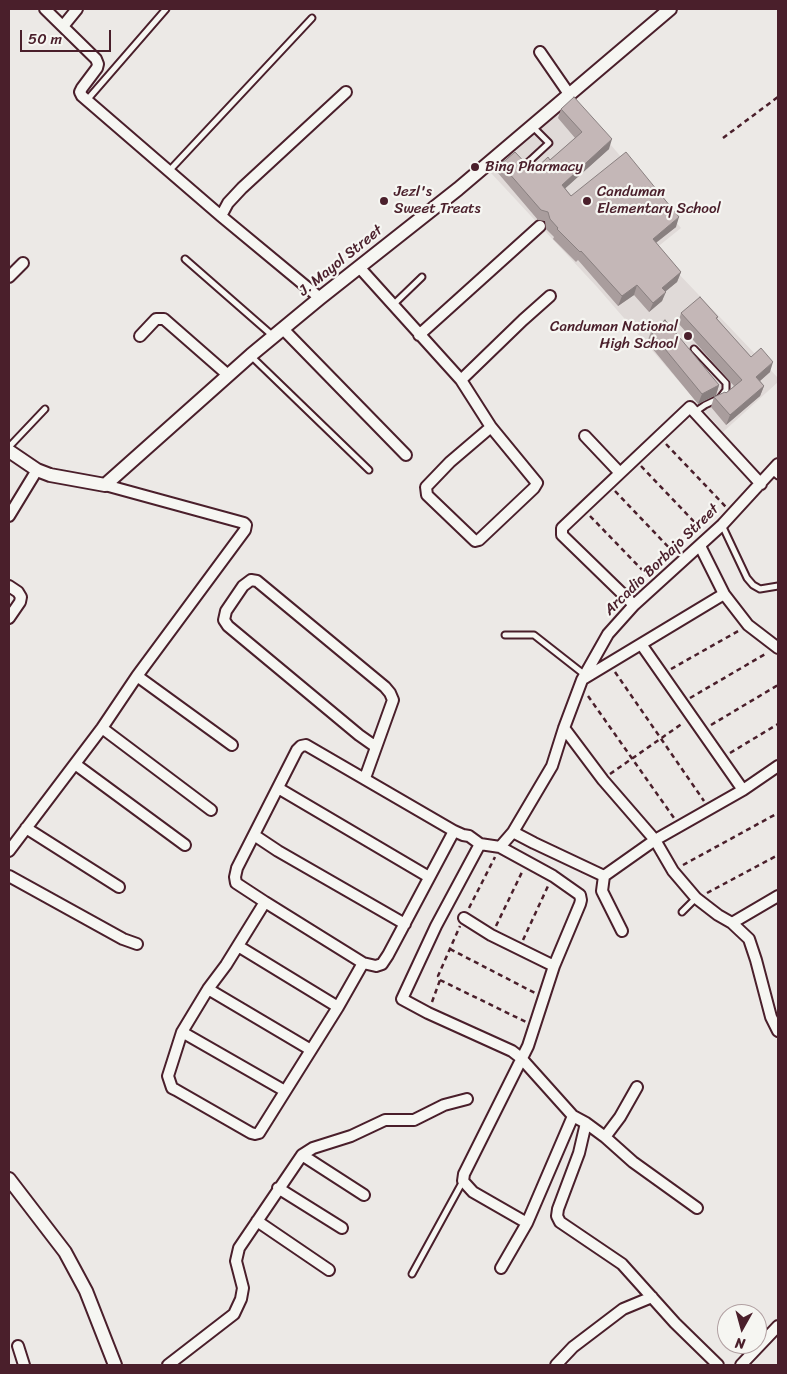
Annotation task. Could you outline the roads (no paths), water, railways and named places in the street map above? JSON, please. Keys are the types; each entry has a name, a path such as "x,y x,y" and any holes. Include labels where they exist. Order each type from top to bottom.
{"street":[{"path":"45,9 96,59 98,64 80,92 87,100 221,216 320,298"},
{"path":"64,26 77,9"},
{"name":"J. Mayol Street","path":"104,485 251,355 320,298 508,150 532,126 670,9"},
{"path":"540,52 569,94"},
{"path":"221,216 228,203 242,188 346,92"},
{"path":"419,335 540,226"},
{"path":"9,276 23,263"},
{"path":"359,267 462,380 491,427 537,483 479,540 475,541 427,495 426,487 450,462 491,427"},
{"path":"462,380 550,296"},
{"path":"140,336 156,319 164,319 228,375"},
{"path":"278,333 406,455"},
{"path":"634,605 562,535 562,528 690,407 761,484"},
{"path":"585,436 620,473"},
{"path":"9,449 37,470 61,478 104,485 246,525 245,530 137,676 102,728 9,851"},
{"path":"9,516 37,470"},
{"name":"Arcadio Borbajo Street","path":"500,847 513,832 552,766 564,728 583,680 608,634 634,605 709,538 776,470"},
{"path":"700,546 724,594 748,625 778,648"},
{"path":"365,778 393,700 385,687 257,580 251,580 243,586 226,611 224,620 228,626 358,735 376,747"},
{"path":"9,586 18,592 21,597 9,618"},
{"path":"583,680 724,594"},
{"path":"641,644 743,790"},
{"path":"137,676 232,746"},
{"path":"102,728 211,810"},
{"path":"564,728 603,780 655,840 673,871 696,898 732,923 749,939 775,1015 778,1031"},
{"path":"467,838 429,877 382,964 376,966 363,963 236,883 237,868 297,750 301,746 306,745 467,838 500,847 553,876 578,893 582,900 554,966 528,1046 464,1174 463,1181 474,1192 527,1223"},
{"path":"75,764 185,845"},
{"path":"622,932 602,891 604,876 655,840 743,790 778,766"},
{"path":"278,788 429,877"},
{"path":"26,828 119,887"},
{"path":"513,832 604,876"},
{"path":"254,835 278,851 405,924"},
{"path":"467,838 436,926 402,999 428,1013 512,1051 521,1058 573,1116 605,1137 634,1162 697,1208"},
{"path":"9,876 124,939 137,944"},
{"path":"732,923 778,896"},
{"path":"265,902 238,946 208,988 182,1032 168,1076 172,1088 243,1129 251,1133 259,1133 338,1007 363,963"},
{"path":"464,918 492,935 554,966"},
{"path":"238,946 338,1007"},
{"path":"208,988 311,1050"},
{"path":"182,1032 285,1091"},
{"path":"605,1137 614,1127 637,1087"},
{"path":"168,1365 234,1314 241,1299 243,1288 236,1261 239,1248 302,1154 313,1148 351,1136 385,1120 414,1120 444,1105 466,1098"},
{"path":"501,1268 527,1223 573,1116"},
{"path":"586,1124 579,1152 558,1209 557,1216 560,1222 622,1264 675,1323 718,1365"},
{"path":"302,1154 364,1195"},
{"path":"9,1179 65,1252 86,1291 115,1365"},
{"path":"278,1188 342,1228"},
{"path":"257,1221 329,1270"},
{"path":"556,1365 573,1347 623,1309 652,1297"},
{"path":"741,1365 778,1326"},
{"path":"18,1346 24,1365"}],"lane":[{"path":"87,100 166,9"},
{"path":"169,171 312,18"},
{"path":"519,162 523,167 550,144 532,126"},
{"path":"185,259 278,333"},
{"path":"393,305 422,277"},
{"path":"694,349 726,383 726,390 720,398 695,412"},
{"path":"251,355 368,470"},
{"path":"9,449 45,409"},
{"path":"722,525 752,585 760,589 778,586"},
{"path":"505,635 534,634 583,680"},
{"path":"682,912 696,898"},
{"path":"412,1274 463,1181"}],"place":[{"name":"Bing Pharmacy","path":"475,167"},
{"name":"Jezl's Sweet Treats","path":"384,201"},
{"name":"Canduman Elementary School","path":"587,201"},
{"name":"Canduman National High School","path":"688,336"}]}
